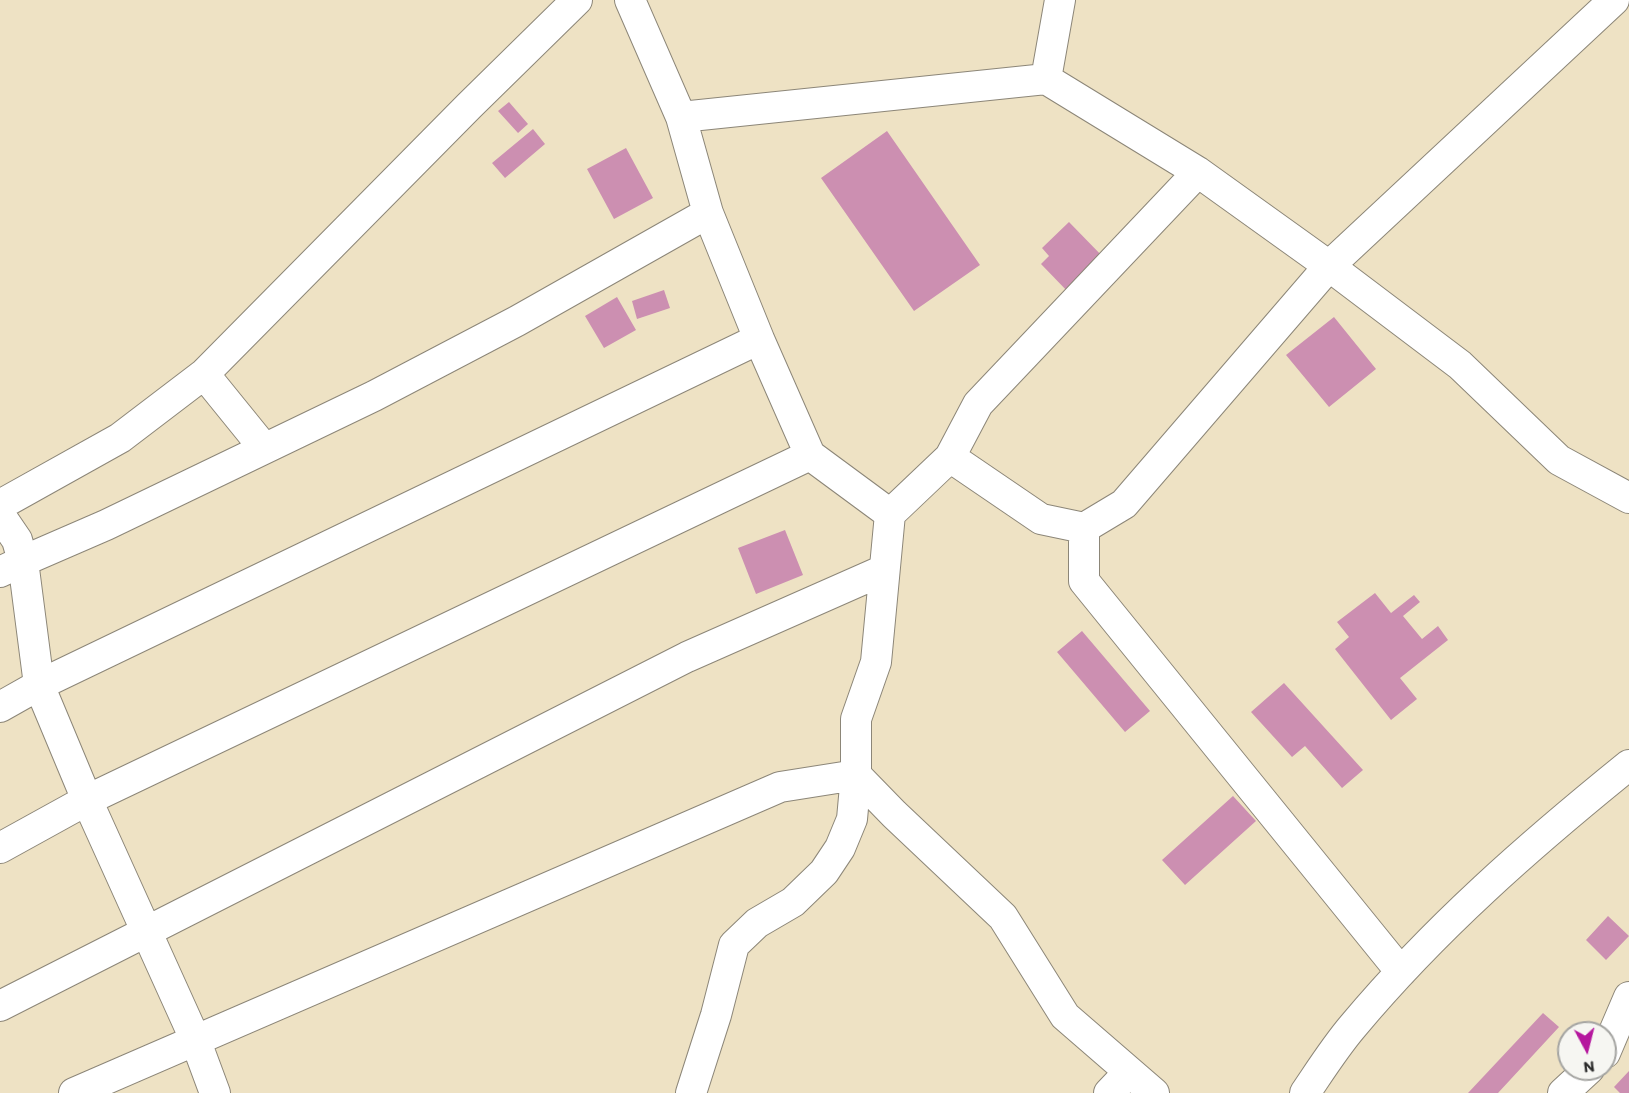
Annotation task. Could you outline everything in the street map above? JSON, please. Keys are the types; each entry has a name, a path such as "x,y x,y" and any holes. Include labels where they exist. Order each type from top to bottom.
{"street":[{"path":"0,505 120,438 204,374 577,0"},
{"path":"630,0 681,117 708,213 759,339 810,455 890,513"},
{"path":"1046,79 1060,0"},
{"path":"950,457 1041,519 1084,528 1124,504 1329,266 1614,0"},
{"path":"681,117 1046,79 1198,172 1329,266 1460,365 1559,460 1629,498"},
{"path":"691,1093 716,1015 734,945 757,923 793,902 824,872 840,848 852,819 856,775 856,718 876,662 890,513 950,457 978,404 1198,172"},
{"path":"11,566 106,525 374,396 507,326 708,213"},
{"path":"0,707 39,686 759,339"},
{"path":"204,374 264,448"},
{"path":"0,848 87,800 810,455"},
{"path":"0,515 17,540 11,566 39,686 87,800 195,1039 215,1093"},
{"path":"1084,528 1084,581 1401,972"},
{"path":"0,1006 687,657 884,570"},
{"path":"1305,1093 1351,1028 1401,972 1478,893 1573,810 1629,765"},
{"path":"74,1093 780,787 856,775"},
{"path":"856,775 1003,917 1065,1016 1119,1082 1154,1093"},
{"path":"1617,1025 1629,997"},
{"path":"1563,1093 1576,1081"}],"building":[{"path":"509,102 528,124 518,133 498,111"},
{"path":"533,129 545,144 505,178 492,163"},
{"path":"887,131 980,265 914,311 821,178"},
{"path":"626,148 653,198 614,219 587,169"},
{"path":"1069,222 1106,260 1070,294 1041,264 1049,256 1042,248"},
{"path":"664,290 670,308 637,319 632,301"},
{"path":"617,297 636,330 604,348 585,316"},
{"path":"1334,317 1376,369 1329,407 1286,355"},
{"path":"785,530 803,575 756,594 738,548"},
{"path":"1375,593 1391,613 1414,595 1420,602 1403,616 1422,639 1438,626 1448,640 1400,678 1417,699 1391,720 1335,649 1349,637 1337,622"},
{"path":"1082,631 1150,711 1125,732 1057,652"},
{"path":"1284,683 1363,770 1342,788 1305,746 1292,757 1251,712"},
{"path":"1233,796 1256,821 1185,885 1162,860"},
{"path":"1608,916 1629,936 1606,960 1586,940"},
{"path":"1543,1013 1557,1025 1557,1029 1498,1093 1468,1093"},
{"path":"1629,1071 1629,1093 1620,1093 1614,1087"}]}
